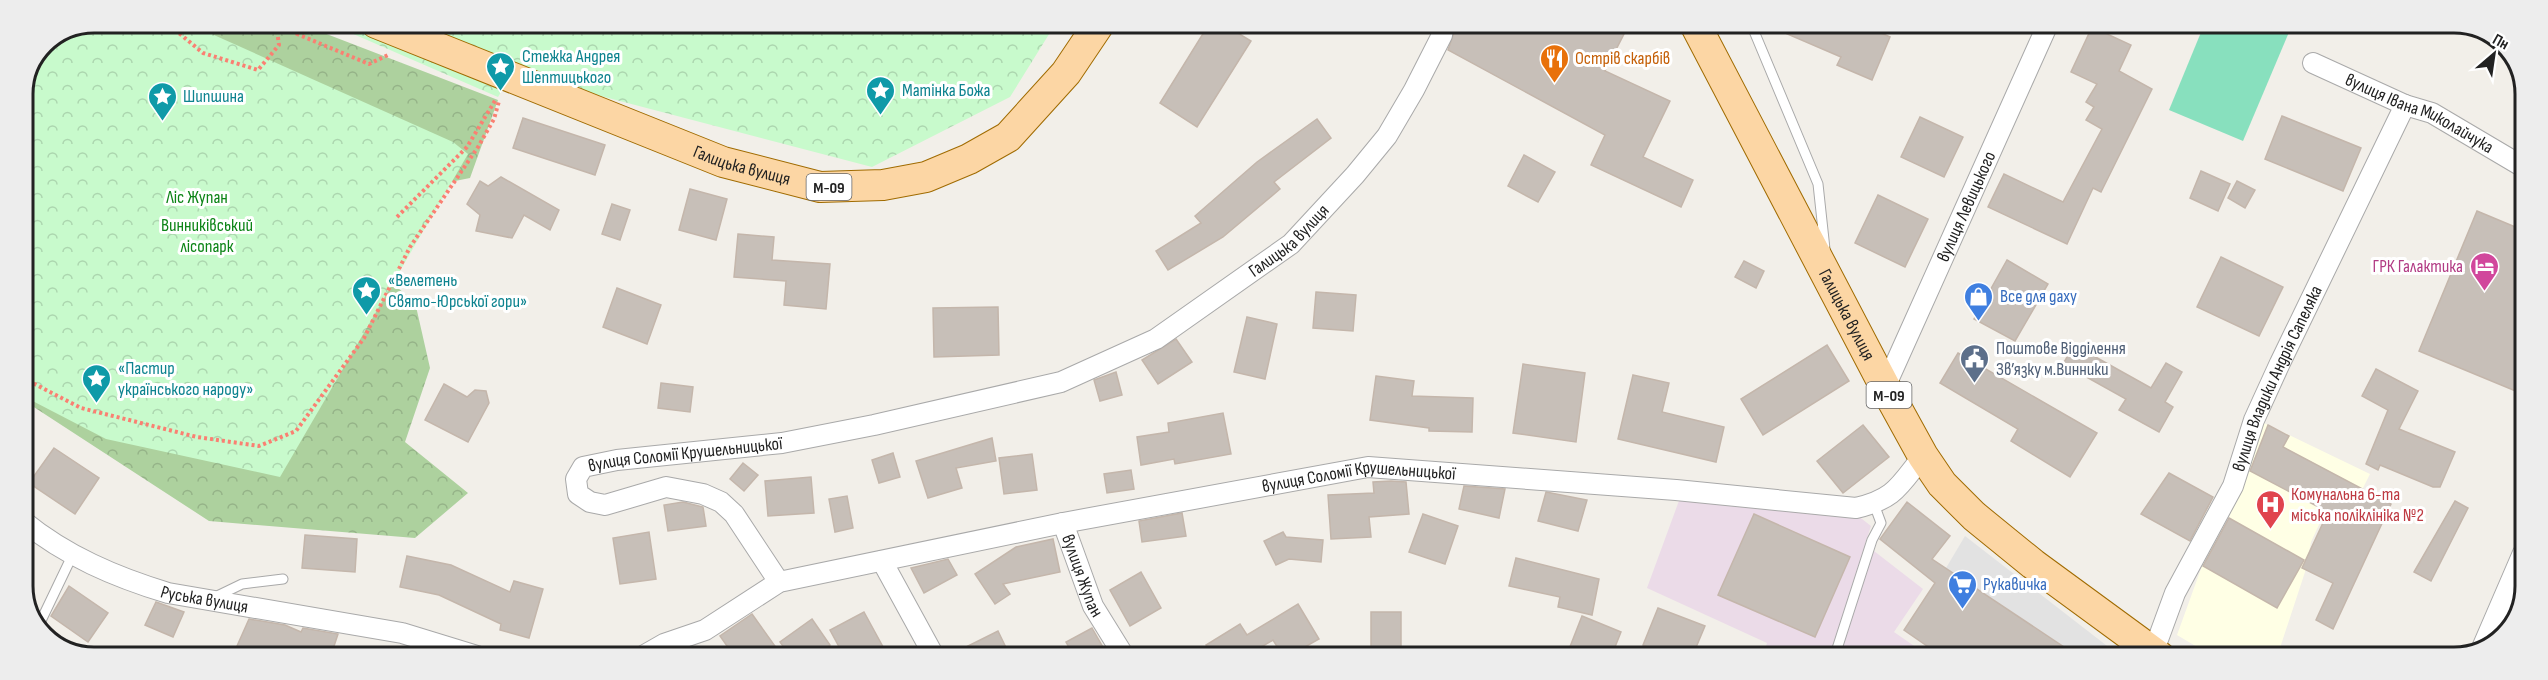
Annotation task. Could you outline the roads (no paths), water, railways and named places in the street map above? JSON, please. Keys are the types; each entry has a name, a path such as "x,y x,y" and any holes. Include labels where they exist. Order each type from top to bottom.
{"main road":[{"name":"Галицька вулиця","path":"397,33 507,85 723,162 820,187 883,185 926,177 969,159 1008,137 1066,73 1093,33"},
{"name":"Галицька вулиця","path":"1700,33 1885,387 1923,456 1942,484 1974,516 2146,647"}],"street":[{"name":"Галицька вулиця","path":"1061,382 1156,339 1291,244 1355,175 1387,136 1419,81 1442,33"},
{"name":"вулиця Левицького","path":"1885,387 2044,33"},
{"name":"вулиця Івана Миколайчука","path":"2313,63 2405,105 2432,113 2515,162"},
{"name":"вулиця Владики Андрія Сапеляка","path":"2158,647 2175,593 2233,486 2254,420 2405,105"},
{"name":"вулиця Соломії Крушельницької","path":"779,582 734,514 721,502 703,494 666,487 604,505 590,502 578,494 576,479 583,467 617,460 782,442 874,425 1061,382"},
{"name":"вулиця Соломії Крушельницької","path":"659,647 705,630 779,582 1063,523 1368,467 1676,490 1856,508 1874,504 1893,494 1923,456"},
{"name":"вулиця Жупан","path":"1063,523 1094,606 1119,647"},
{"name":"Руська вулиця","path":"33,528 72,556 134,582 168,593 402,633 448,647"},
{"path":"882,561 929,647"},
{"path":"2487,637 2515,572"},
{"path":"687,647 705,630"}],"lane":[{"path":"1755,33 1818,184 1828,279"},
{"path":"1838,647 1869,550 1881,523 1874,504"},
{"path":"42,618 72,556"},
{"path":"208,600 242,584 283,579"}],"place":[{"name":"Острів скарбів","path":"1554,84"},
{"name":"Стежка Андрея Шептицького","path":"501,92"},
{"name":"Матінка Божа","path":"881,116"},
{"name":"Шипшина","path":"162,122"},
{"name":"ГРК Галактика","path":"2484,292"},
{"name":"«Велетень Свято-Юрської гори»","path":"367,316"},
{"name":"Все для даху","path":"1979,322"},
{"name":"Поштове Відділення Зв’язку м.Винники","path":"1975,384"},
{"name":"«Пастир українського народу»","path":"97,404"},
{"name":"Комунальна 6-та міська поліклініка №2","path":"2270,530"},
{"name":"Рукавичка","path":"1962,610"}],"park label":[{"name":"Ліс Жупан","path":"197,197"},
{"name":"Винниківський лісопарк","path":"207,235"}]}
